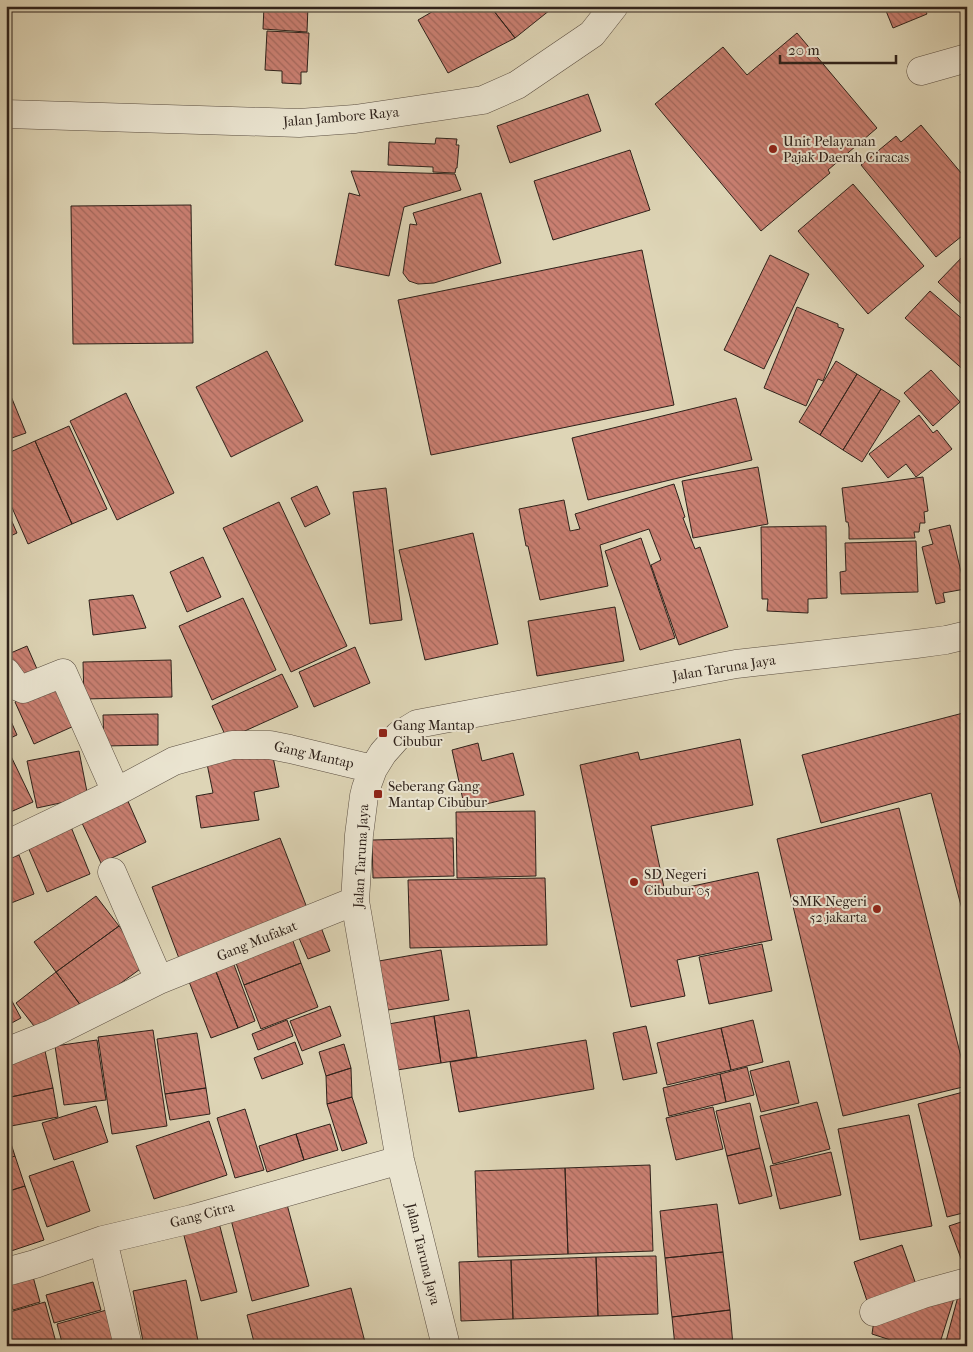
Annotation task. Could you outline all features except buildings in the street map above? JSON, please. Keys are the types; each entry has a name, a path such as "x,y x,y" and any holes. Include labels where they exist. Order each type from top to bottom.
{"street":[{"name":"Jalan Jambore Raya","path":"6,114 299,123 355,119 483,100 517,85 592,34 614,6"},
{"path":"921,71 967,58"},
{"name":"Jalan Taruna Jaya","path":"446,1346 400,1160 355,902 359,835 364,796 373,769 384,753 399,735 417,724 736,664 916,644 967,635"},
{"path":"6,672 16,686 23,689 63,673 116,792"},
{"name":"Gang Mantap","path":"6,845 116,792 174,761 232,745 270,745 373,769"},
{"path":"112,872 159,980"},
{"name":"Gang Mufakat","path":"6,1052 51,1034 159,980 355,902"},
{"name":"Gang Citra","path":"6,1272 103,1240 192,1219 400,1160"},
{"path":"103,1240 128,1346"},
{"path":"874,1312 924,1294 967,1282"}],"place":[{"name":"Unit Pelayanan Pajak Daerah Ciracas","path":"773,149"},
{"name":"Gang Mantap Cibubur","path":"383,733"},
{"name":"Seberang Gang Mantap Cibubur","path":"378,794"},
{"name":"SD Negeri Cibubur 05","path":"634,882"},
{"name":"SMK Negeri 52 jakarta","path":"877,909"}]}
